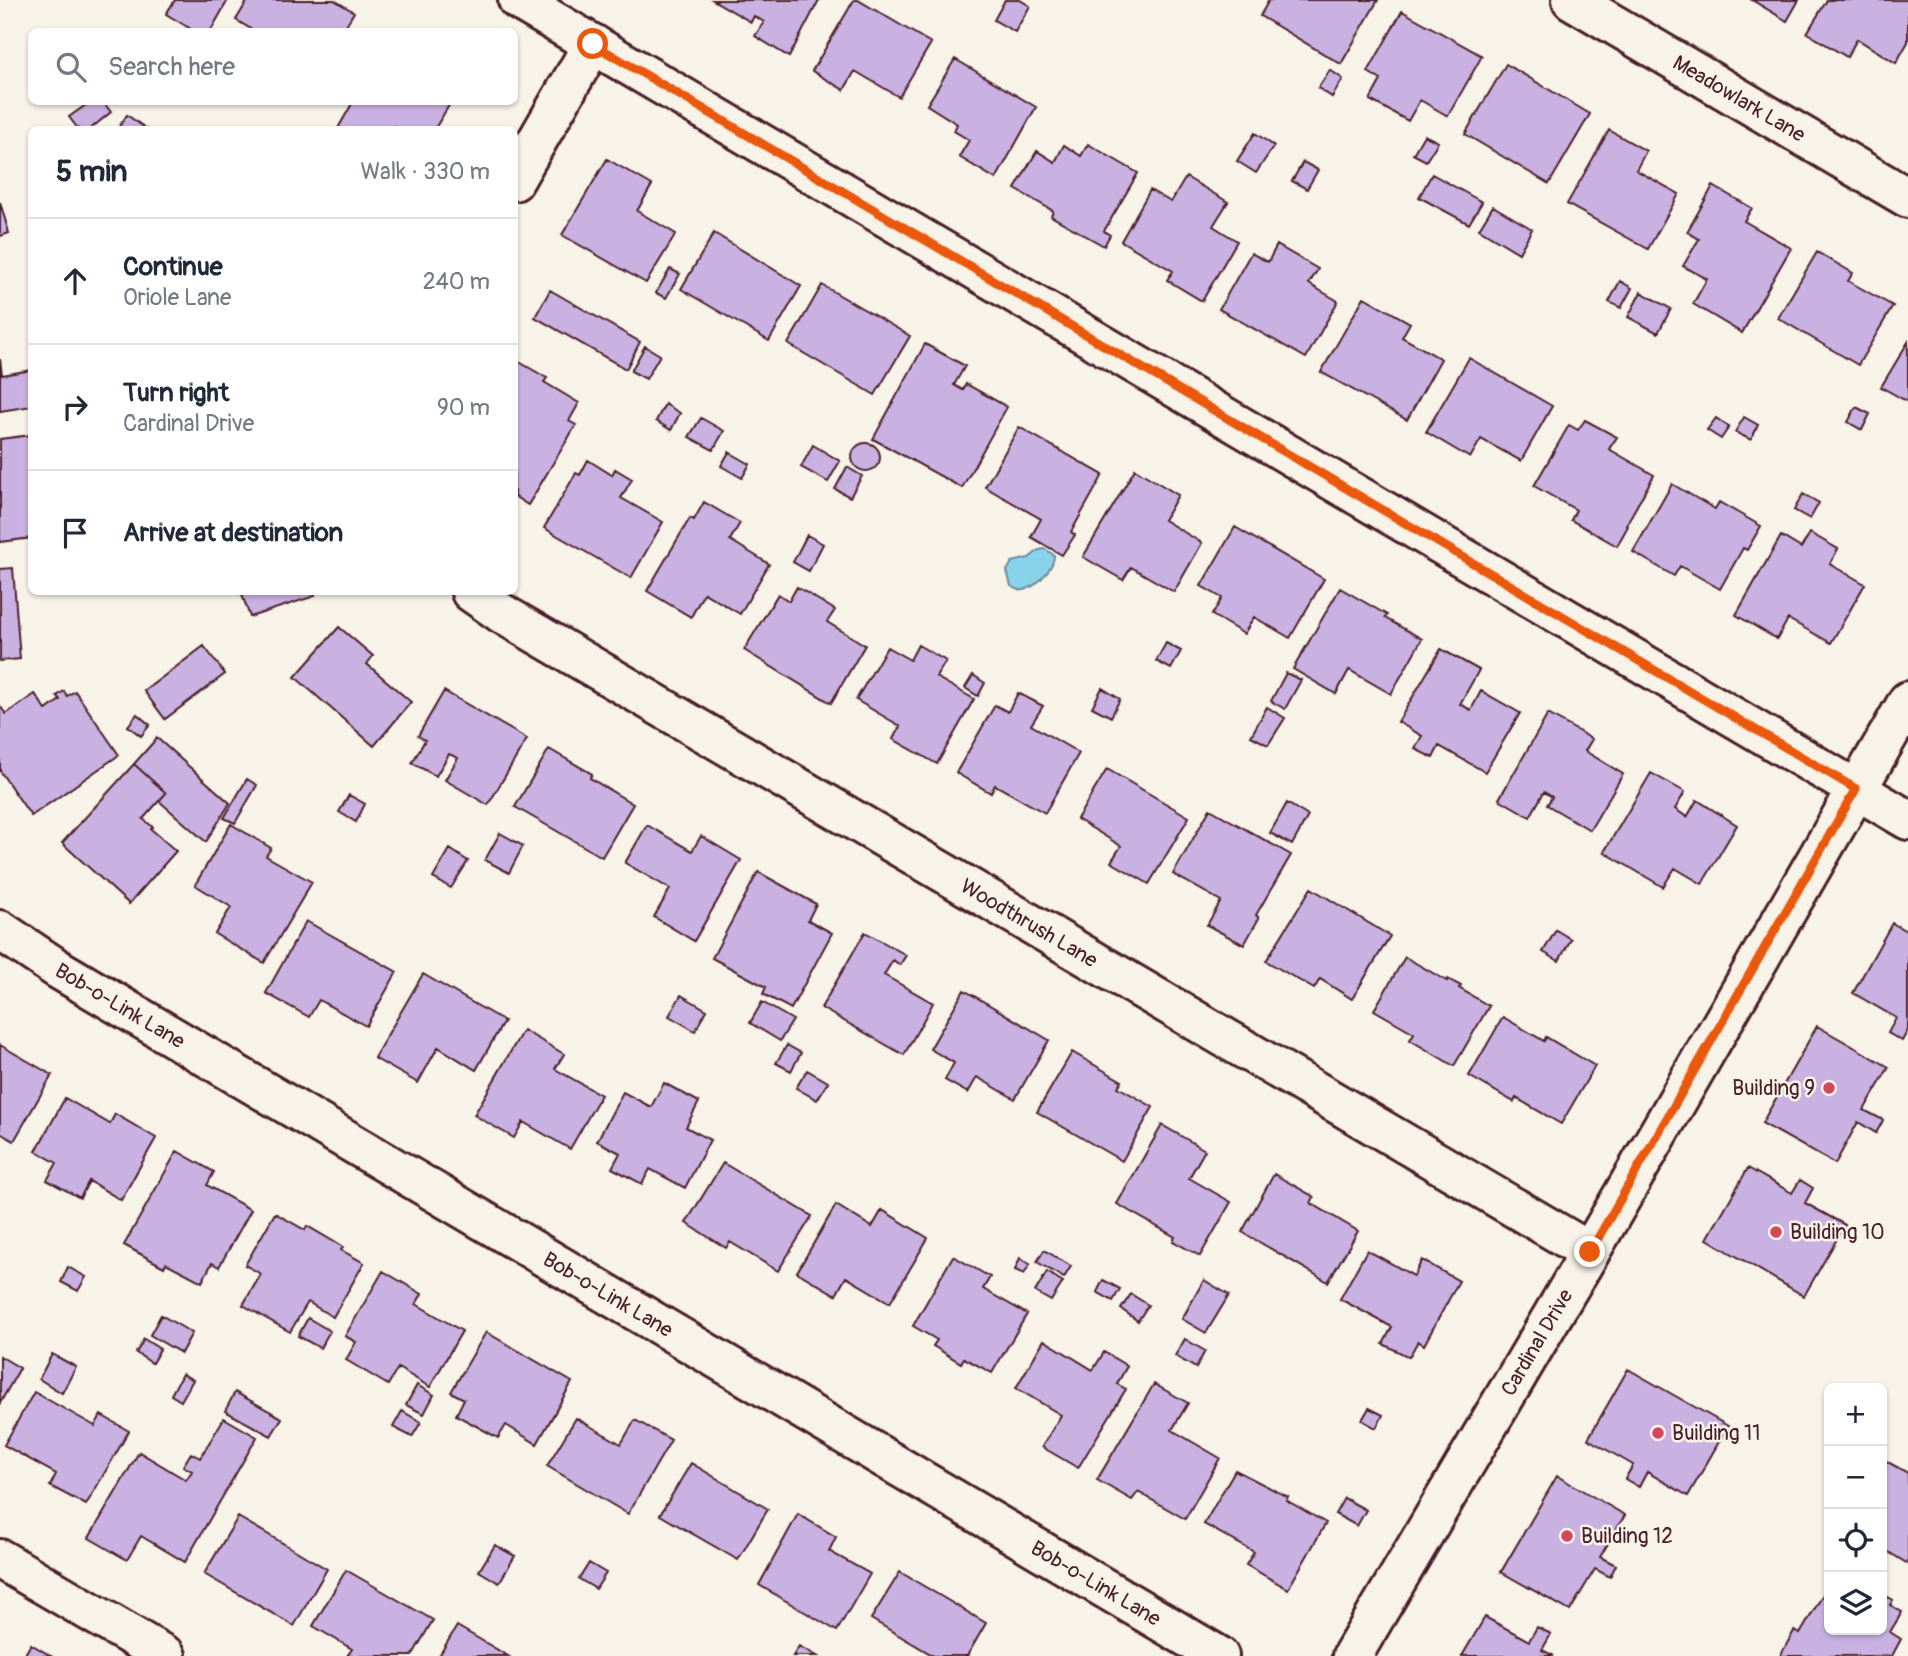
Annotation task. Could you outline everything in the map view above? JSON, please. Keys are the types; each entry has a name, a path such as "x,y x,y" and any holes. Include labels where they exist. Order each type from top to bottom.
{"street":[{"path":"518,0 1908,820"},
{"name":"Meadowlark Lane","path":"1572,0 1908,198"},
{"path":"518,174 593,44"},
{"name":"Woodthrush Lane","path":"476,595 513,620 1590,1252"},
{"name":"Cardinal Drive","path":"1352,1656 1590,1252 1908,701"},
{"name":"Bob-o-Link Lane","path":"0,930 70,976 1219,1656"},
{"path":"0,1559 166,1656"}],"water":[{"path":"1045,549 1054,555 1054,559 1041,579 1025,590 1011,586 1007,571 1012,562 1029,558"}],"building":[{"path":"175,0 228,0 212,28 189,28 166,14"},
{"path":"248,0 334,0 354,12 344,28 249,28 236,20"},
{"path":"713,0 819,0 789,57 755,36 764,22 754,16 751,22"},
{"path":"854,0 931,43 899,97 855,71 844,90 812,71"},
{"path":"1005,0 1020,0 1030,6 1015,32 994,20"},
{"path":"1269,0 1378,0 1341,64 1260,16"},
{"path":"1752,0 1799,0 1787,21"},
{"path":"1827,0 1908,0 1908,42 1896,63 1857,39 1847,57 1807,33"},
{"path":"1402,11 1482,56 1448,116 1420,100 1408,121 1370,100 1381,80 1368,72"},
{"path":"955,59 1036,107 996,179 959,157 969,140 954,131 957,124 927,105"},
{"path":"1506,64 1590,114 1549,184 1465,134"},
{"path":"1330,70 1343,79 1332,97 1318,88"},
{"path":"86,105 105,105 111,112 94,126 76,126 69,117"},
{"path":"351,105 449,105 436,126 339,126"},
{"path":"127,115 142,126 120,126"},
{"path":"1609,130 1646,151 1636,170 1679,194 1648,249 1567,204"},
{"path":"1255,133 1274,146 1256,173 1237,161"},
{"path":"1424,135 1438,142 1426,161 1413,154"},
{"path":"1088,144 1138,173 1104,231 1110,235 1104,246 1051,216 1053,211 1015,189 1037,151 1055,162 1064,145 1081,156"},
{"path":"607,159 652,185 637,211 676,234 646,283 562,235"},
{"path":"1303,162 1318,170 1307,189 1292,181"},
{"path":"1432,174 1482,202 1469,224 1419,197"},
{"path":"1186,177 1228,202 1213,226 1237,241 1202,301 1167,280 1173,271 1121,241 1150,190 1171,202"},
{"path":"1713,186 1752,208 1744,221 1791,248 1742,333 1693,304 1707,279 1683,266 1699,239 1687,232"},
{"path":"0,202 9,233 0,236"},
{"path":"1493,206 1532,229 1519,253 1479,229"},
{"path":"714,233 801,286 769,341 681,289"},
{"path":"1277,245 1318,269 1309,284 1338,301 1306,358 1219,309 1251,253 1268,262"},
{"path":"1817,252 1853,273 1848,281 1893,306 1858,365 1778,318"},
{"path":"670,269 680,274 666,298 656,293"},
{"path":"1620,281 1632,288 1621,308 1609,302"},
{"path":"822,285 910,336 875,395 788,344"},
{"path":"550,290 640,342 626,369 535,317"},
{"path":"1641,292 1671,309 1658,333 1628,317"},
{"path":"1364,297 1410,323 1402,337 1441,359 1407,420 1321,372"},
{"path":"1908,342 1908,402 1881,387"},
{"path":"925,344 965,366 954,385 963,390 966,384 1007,407 962,488 873,439"},
{"path":"645,346 660,355 646,379 631,371"},
{"path":"1469,358 1552,406 1521,461 1481,439 1470,458 1426,432"},
{"path":"0,359 2,375 28,371 28,407 0,411"},
{"path":"518,361 547,378 544,382 579,403 569,421 576,425 528,505 518,499"},
{"path":"665,404 680,413 671,430 656,421"},
{"path":"1856,407 1870,414 1862,430 1848,422"},
{"path":"1744,417 1758,425 1751,440 1735,432"},
{"path":"701,418 724,431 713,450 689,437"},
{"path":"1716,418 1729,427 1721,439 1707,430"},
{"path":"1585,420 1617,437 1609,449 1654,475 1617,546 1571,520 1576,510 1534,486 1569,425 1578,430"},
{"path":"1019,427 1103,475 1071,532 1075,535 1062,555 1031,537 1041,519 985,487"},
{"path":"28,436 28,538 0,542 0,439"},
{"path":"866,443 876,447 880,457 876,467 866,471 856,467 852,457 856,447"},
{"path":"813,445 840,461 828,482 801,467"},
{"path":"729,452 750,464 742,478 721,466"},
{"path":"588,460 612,475 615,469 632,479 621,498 663,522 631,578 544,528 576,473 580,475"},
{"path":"847,467 862,476 850,497 835,489"},
{"path":"1135,469 1178,495 1164,520 1202,543 1174,592 1131,567 1123,580 1083,557"},
{"path":"1672,484 1715,509 1719,502 1761,526 1747,550 1743,548 1720,589 1680,566 1674,576 1633,552"},
{"path":"1803,494 1819,503 1810,519 1794,510"},
{"path":"704,502 740,523 730,540 769,564 740,614 704,593 691,617 647,591 690,518 694,520"},
{"path":"1235,527 1324,579 1290,638 1254,617 1244,634 1212,615 1222,598 1201,586"},
{"path":"1810,533 1838,549 1830,564 1865,584 1831,643 1788,619 1777,639 1736,615 1781,536 1801,548"},
{"path":"807,535 823,544 809,571 793,562"},
{"path":"13,568 20,659 0,661 0,569"},
{"path":"797,587 835,610 827,622 865,645 831,703 744,650 778,594 789,601"},
{"path":"1340,588 1422,639 1391,694 1349,670 1336,694 1293,669"},
{"path":"242,595 315,596 250,617"},
{"path":"339,627 373,656 367,664 411,702 374,746 295,677"},
{"path":"1166,643 1181,651 1171,669 1156,661"},
{"path":"918,645 946,661 936,677 974,699 937,764 893,739 900,726 856,700 887,647 910,660"},
{"path":"204,646 225,674 165,719 144,691"},
{"path":"1441,649 1479,670 1460,704 1471,710 1481,691 1520,713 1485,772 1439,746 1433,758 1415,749 1422,736 1398,722"},
{"path":"1286,673 1301,680 1285,709 1271,701"},
{"path":"973,675 985,683 978,696 965,688"},
{"path":"1102,688 1120,699 1111,717 1092,707"},
{"path":"64,691 67,696 75,691 119,755 31,816 0,771 0,706 6,714 35,694 46,710 60,700 57,696"},
{"path":"444,691 527,739 488,805 445,780 458,758 449,754 436,776 412,763 425,740 418,736"},
{"path":"1018,693 1043,706 1031,725 1079,753 1045,813 995,785 991,793 956,773 995,705 1008,712"},
{"path":"1267,707 1285,718 1268,745 1251,736"},
{"path":"137,714 150,725 141,736 128,726"},
{"path":"1548,714 1592,739 1585,751 1623,774 1590,830 1547,805 1552,797 1544,792 1530,817 1499,799"},
{"path":"157,738 230,803 206,842 159,801 166,793 134,764"},
{"path":"549,749 592,774 590,778 633,804 602,857 515,807"},
{"path":"134,764 166,793 143,819 176,851 129,904 62,843"},
{"path":"1107,769 1189,817 1149,884 1111,862 1121,846 1077,819"},
{"path":"1651,773 1685,792 1675,809 1687,817 1697,800 1737,825 1702,884 1675,868 1663,887 1604,852"},
{"path":"247,779 257,785 235,823 224,818"},
{"path":"349,795 365,804 356,822 339,812"},
{"path":"1287,803 1308,816 1292,845 1270,833"},
{"path":"1210,809 1291,855 1256,915 1259,918 1244,945 1207,925 1221,901 1173,874"},
{"path":"231,824 271,848 266,856 312,882 264,963 215,934 231,907 195,885"},
{"path":"647,825 692,851 701,836 741,860 694,941 654,917 670,889 625,863"},
{"path":"500,833 523,846 509,873 485,860"},
{"path":"450,849 468,861 451,888 433,878"},
{"path":"758,872 816,904 808,920 832,933 791,1009 763,994 766,987 712,958"},
{"path":"1311,888 1390,936 1352,999 1320,979 1314,989 1266,961"},
{"path":"306,921 397,972 366,1026 319,1000 309,1017 266,993"},
{"path":"1892,923 1908,932 1908,1030 1902,1041 1888,1033 1896,1018 1853,993"},
{"path":"1556,930 1571,939 1559,961 1543,952"},
{"path":"865,932 906,955 900,965 893,960 884,975 933,1003 904,1055 821,1008"},
{"path":"1405,957 1461,986 1459,988 1489,1006 1454,1066 1410,1040 1414,1033 1374,1010"},
{"path":"423,974 504,1021 476,1070 438,1047 418,1083 374,1058"},
{"path":"964,990 1049,1040 1015,1099 977,1077 968,1093 945,1080 954,1063 930,1049"},
{"path":"681,995 707,1010 695,1031 669,1016"},
{"path":"762,1002 793,1020 780,1041 750,1023"},
{"path":"1503,1017 1544,1041 1546,1037 1595,1066 1561,1124 1516,1098 1514,1102 1469,1076"},
{"name":"Building 9","path":"1817,1026 1889,1067 1864,1110 1883,1120 1880,1126 1876,1133 1858,1122 1835,1164 1762,1123"},
{"path":"523,1030 564,1054 555,1069 601,1095 570,1149 523,1122 514,1138 474,1115"},
{"path":"0,1045 52,1075 14,1141 0,1133"},
{"path":"787,1045 801,1053 791,1071 776,1063"},
{"path":"1072,1052 1122,1081 1118,1087 1153,1107 1122,1161 1037,1112"},
{"path":"807,1070 828,1082 817,1100 796,1088"},
{"path":"664,1083 699,1102 686,1127 710,1140 685,1188 650,1169 642,1184 612,1168 620,1153 597,1141 623,1092 651,1107"},
{"path":"65,1098 110,1124 115,1114 156,1138 121,1200 89,1181 80,1198 47,1180 57,1163 36,1151"},
{"path":"1162,1125 1205,1150 1189,1178 1231,1202 1200,1256 1173,1241 1175,1237 1117,1204"},
{"path":"177,1151 214,1172 207,1185 251,1210 219,1267 212,1263 202,1282 166,1263 164,1267 124,1245"},
{"path":"723,1163 812,1216 778,1271 730,1242 726,1248 686,1223"},
{"name":"Building 10","path":"1748,1168 1792,1193 1800,1180 1813,1188 1805,1203 1845,1225 1804,1296 1707,1239"},
{"path":"1274,1174 1314,1197 1311,1203 1358,1231 1328,1282 1242,1232"},
{"path":"836,1205 872,1227 882,1210 928,1238 890,1303 846,1277 836,1295 797,1272"},
{"path":"275,1213 305,1230 307,1226 364,1263 333,1317 308,1302 290,1332 243,1305 261,1274 245,1265"},
{"path":"1044,1250 1071,1266 1064,1278 1037,1262"},
{"path":"1367,1250 1414,1276 1422,1260 1459,1281 1424,1345 1418,1341 1409,1357 1383,1344 1392,1327 1340,1299"},
{"path":"953,1256 990,1277 983,1289 1027,1314 992,1373 964,1358 961,1363 933,1346 937,1340 913,1326"},
{"path":"1020,1258 1030,1264 1024,1274 1015,1270"},
{"path":"68,1267 86,1277 78,1291 61,1282"},
{"path":"383,1271 422,1294 416,1304 462,1331 430,1387 398,1368 388,1385 346,1360 356,1342 345,1336"},
{"path":"1047,1272 1063,1282 1051,1301 1035,1292"},
{"path":"1103,1280 1120,1289 1113,1301 1097,1292"},
{"path":"1204,1280 1229,1295 1206,1333 1182,1319"},
{"path":"1131,1294 1148,1305 1138,1321 1121,1309"},
{"path":"161,1315 192,1333 181,1353 150,1335"},
{"path":"308,1318 330,1331 320,1348 298,1336"},
{"path":"486,1332 572,1382 537,1444 506,1425 498,1438 456,1415 464,1399 451,1392"},
{"path":"144,1339 160,1349 152,1363 136,1353"},
{"path":"1185,1339 1205,1351 1196,1368 1175,1356"},
{"path":"1044,1340 1093,1370 1104,1352 1127,1366 1117,1384 1126,1389 1078,1468 1042,1447 1061,1415 1016,1388"},
{"path":"52,1354 76,1367 62,1393 39,1379"},
{"path":"0,1356 20,1368 0,1403"},
{"name":"Building 11","path":"1628,1369 1728,1426 1688,1496 1647,1472 1639,1487 1625,1479 1633,1465 1588,1439"},
{"path":"182,1374 193,1380 181,1401 171,1395"},
{"path":"1154,1384 1188,1403 1172,1430 1220,1458 1185,1519 1138,1492 1132,1500 1097,1480"},
{"path":"417,1385 434,1395 424,1414 406,1405"},
{"path":"34,1392 95,1426 101,1415 129,1431 86,1505 50,1486 56,1474 4,1445"},
{"path":"235,1392 282,1418 271,1436 225,1411"},
{"path":"1369,1408 1383,1415 1376,1428 1362,1420"},
{"path":"402,1411 421,1422 412,1437 393,1427"},
{"path":"224,1418 257,1437 185,1562 141,1536 127,1560 89,1538 139,1452 186,1480 192,1471 183,1466 191,1453 200,1458"},
{"path":"576,1418 621,1444 635,1420 671,1440 628,1514 547,1466"},
{"path":"1887,1462 1908,1473 1908,1564 1887,1551"},
{"path":"691,1463 768,1509 738,1560 660,1515"},
{"path":"1235,1470 1288,1497 1286,1500 1326,1523 1288,1589 1246,1565 1254,1552 1204,1524"},
{"name":"Building 12","path":"1557,1476 1625,1515 1600,1557 1616,1565 1610,1577 1595,1569 1570,1611 1501,1572"},
{"path":"1344,1498 1366,1510 1357,1526 1335,1514"},
{"path":"798,1514 836,1537 829,1551 870,1574 837,1631 759,1585"},
{"path":"238,1517 327,1569 294,1626 204,1574"},
{"path":"495,1545 515,1556 499,1583 479,1571"},
{"path":"589,1563 606,1573 596,1589 579,1579"},
{"path":"346,1570 433,1620 412,1656 347,1656 352,1649 313,1626"},
{"path":"900,1572 986,1623 967,1656 934,1656 871,1619"},
{"path":"1824,1593 1824,1635 1887,1635 1887,1597 1893,1600 1890,1605 1902,1612 1890,1632 1901,1639 1892,1656 1780,1656 1794,1631 1800,1634"},
{"path":"1485,1617 1529,1641 1537,1627 1551,1634 1542,1650 1554,1656 1462,1656"},
{"path":"457,1626 508,1656 439,1656"},
{"path":"31,1644 51,1656 24,1656"},
{"path":"799,1646 817,1656 793,1656"}],"place":[{"name":"Building 9","path":"1829,1088"},
{"name":"Building 10","path":"1776,1232"},
{"name":"Building 11","path":"1658,1433"},
{"name":"Building 12","path":"1567,1536"}],"route":[{"path":"593,44 1856,789 1590,1252"}]}
